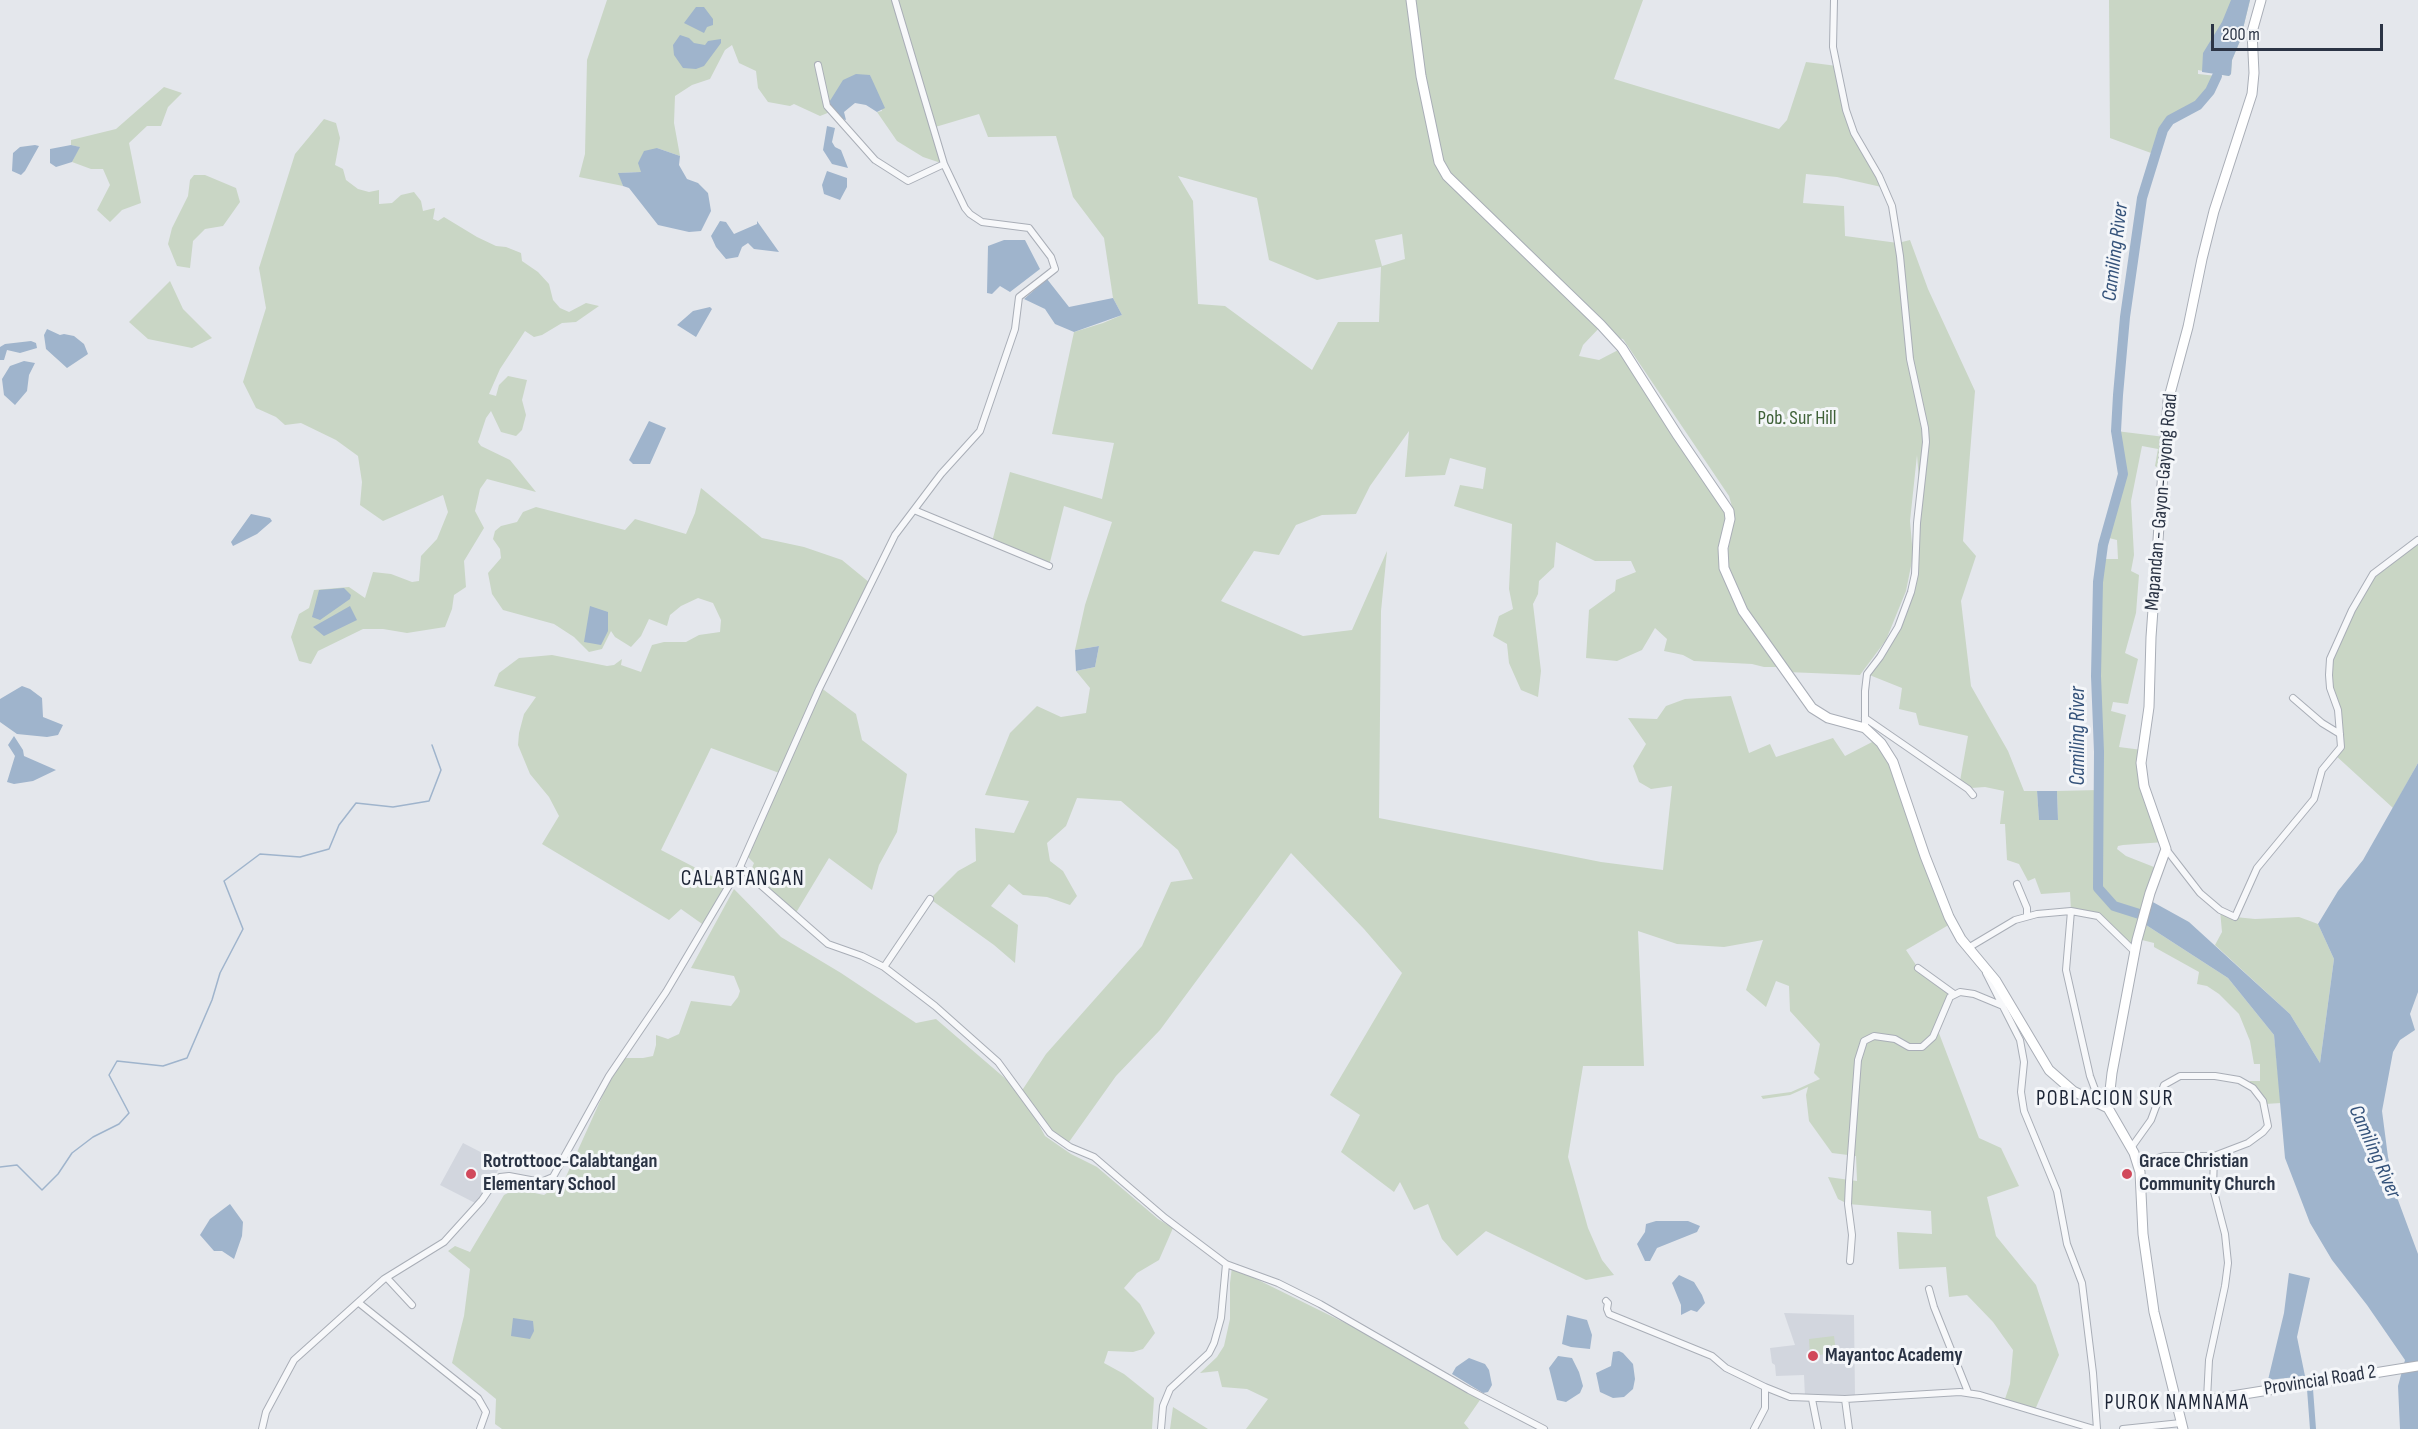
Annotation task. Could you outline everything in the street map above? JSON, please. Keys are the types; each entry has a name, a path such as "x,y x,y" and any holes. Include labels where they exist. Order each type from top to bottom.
{"main road":[{"path":"1411,0 1423,86 1439,162 1447,176 1622,348 1729,511 1730,519 1723,548 1724,568 1743,611 1812,708 1828,718 1865,728 1875,736 1893,762 1949,916 1968,948 1996,981 2049,1070 2073,1090 2104,1106 2131,1148 2139,1167 2142,1228 2152,1298 2182,1426"},
{"name":"Mapandan - Gayon-Gayong Road","path":"2166,849 2144,786 2141,763 2149,707 2151,637 2166,415 2214,211 2252,94 2254,73 2252,32 2261,0"},
{"path":"2104,1106 2134,952 2166,849"},
{"name":"Provincial Road 2","path":"2176,1405 2418,1366"}],"street":[{"path":"262,1429 266,1413 294,1360 387,1278 444,1242 500,1177 509,1176 541,1182 553,1177 609,1076 666,992 740,867 819,689 895,535 941,474 980,431 1015,329 1019,297 1055,266 1040,240 1029,228 982,222 970,214 959,198 944,164 895,0"},
{"path":"1834,0 1833,47 1846,110 1854,133 1879,176 1892,206 1900,256 1910,359 1926,442 1917,523 1916,574 1904,615 1889,643 1867,674 1865,728"},
{"path":"818,65 827,106 875,160 908,181 944,164"},
{"path":"914,510 1049,566"},
{"path":"2166,849 2200,893 2220,910 2235,917 2257,868 2315,796 2322,770 2341,747 2336,700 2328,681 2330,658 2352,610 2373,574 2418,540"},
{"path":"2293,698 2322,723 2340,734"},
{"path":"1864,718 1968,789 1973,795"},
{"path":"740,867 828,944 862,956 884,967 935,1006 998,1062 1050,1133 1070,1147 1094,1157 1165,1218 1226,1264 1278,1283 1320,1304 1469,1390 1544,1429"},
{"path":"2016,884 2027,908 2027,916"},
{"path":"884,967 930,899"},
{"path":"1968,948 2004,924 2027,916 2071,911 2098,916 2134,952"},
{"path":"2071,911 2066,970 2090,1076 2104,1106"},
{"path":"1606,1301 1609,1314 1712,1356 1726,1368 1790,1397 1845,1399 1968,1392 2096,1429 2093,1366 2082,1283 2067,1244 2057,1191 2024,1111 2021,1092 2023,1054 2017,1034 1982,965"},
{"path":"1918,968 1954,994 1974,994 2003,1006"},
{"path":"1850,1260 1852,1235 1848,1204 1849,1182 1858,1060 1861,1048 1864,1041 1874,1036 1895,1039 1909,1047 1922,1047 1933,1037 1947,1003 1954,994"},
{"path":"2131,1148 2151,1120 2164,1084 2184,1075 2239,1080 2253,1088 2261,1097 2268,1118 2268,1126 2248,1143 2214,1156 2164,1155 2139,1167"},
{"path":"2207,1399 2209,1360 2228,1263 2225,1234 2213,1188 2214,1156"},
{"path":"1161,1429 1163,1406 1170,1389 1209,1353 1214,1343 1221,1318 1226,1264"},
{"path":"387,1278 412,1305"},
{"path":"1929,1289 1968,1392"},
{"path":"359,1302 478,1398 486,1412 480,1429"},
{"path":"1754,1429 1765,1408 1765,1387"},
{"path":"1812,1399 1818,1429"},
{"path":"1845,1399 1849,1429"},
{"path":"2123,1429 2182,1426"}],"shaded area":[{"name":"Rotrottooc-Calabtangan Elementary School","path":"463,1143 502,1163 479,1205 440,1185"},
{"name":"Mayantoc Academy","path":"1784,1313 1854,1315 1855,1396 1805,1397 1804,1375 1776,1376 1770,1348 1795,1345"}],"green space":[{"name":"Pob. Sur Hill","path":"607,0 1643,0 1614,79 1779,129 1787,120 1806,62 1837,66 1848,117 1886,188 1837,177 1806,174 1803,203 1844,206 1845,236 1898,243 1910,240 1928,289 1975,391 1963,541 1976,556 1961,601 1971,686 2008,751 2024,791 2037,791 2039,820 2058,820 2057,791 2099,790 2096,676 2098,582 2101,559 2118,559 2117,540 2105,537 2123,474 2116,431 2165,437 2163,471 2155,466 2158,449 2142,446 2131,501 2134,555 2131,571 2139,575 2136,613 2125,653 2138,659 2128,704 2113,702 2111,711 2126,715 2119,747 2142,750 2141,772 2164,842 2123,845 2118,846 2117,849 2126,856 2159,869 2143,923 2228,978 2274,1035 2281,1103 2265,1104 2250,1086 2250,1081 2260,1081 2260,1064 2254,1064 2250,1041 2239,1014 2219,994 2207,986 2197,984 2199,972 2154,947 2154,943 2138,939 2135,952 2105,920 2071,911 2070,892 2041,894 2035,878 2028,881 2019,864 2007,860 2005,824 2000,824 2004,791 1985,787 1971,788 1960,781 1968,736 1919,725 1916,713 1899,709 1902,688 1867,674 1889,643 1911,592 1920,493 1917,455 1910,521 1913,556 1906,591 1886,640 1860,675 1787,672 1740,597 1726,559 1735,517 1729,496 1623,339 1612,337 1601,326 1583,345 1579,356 1599,360 1622,348 1730,513 1723,548 1731,587 1781,667 1694,661 1683,655 1664,651 1667,639 1655,628 1642,650 1617,661 1586,658 1589,610 1615,591 1616,580 1636,572 1631,561 1595,561 1556,542 1554,567 1539,581 1538,594 1533,604 1541,671 1538,697 1521,690 1509,663 1507,644 1493,636 1499,616 1513,609 1509,589 1512,524 1454,506 1460,485 1483,489 1486,468 1450,458 1445,475 1405,477 1409,431 1370,486 1356,514 1322,515 1296,525 1279,555 1254,551 1221,601 1303,636 1352,630 1387,551 1381,611 1379,818 1601,862 1663,870 1672,786 1651,789 1639,782 1633,766 1646,744 1628,718 1657,719 1666,706 1685,699 1731,696 1749,753 1770,744 1776,757 1833,738 1845,756 1878,739 1884,748 1952,923 1906,950 1918,968 1954,994 1937,1028 1979,1138 2001,1148 2019,1186 1987,1197 1996,1236 2036,1285 2059,1355 2034,1412 2004,1402 2010,1384 2013,1350 1993,1322 1967,1295 1949,1297 1946,1267 1899,1269 1897,1232 1932,1234 1931,1211 1848,1204 1838,1199 1828,1177 1857,1181 1856,1156 1832,1153 1809,1121 1806,1095 1808,1087 1790,1095 1763,1099 1761,1096 1791,1092 1820,1079 1814,1073 1820,1044 1790,1011 1789,986 1776,981 1766,1007 1746,990 1763,940 1724,947 1677,944 1638,931 1644,1066 1583,1066 1568,1157 1588,1228 1602,1260 1614,1275 1586,1280 1486,1231 1457,1256 1442,1239 1428,1204 1414,1210 1400,1182 1394,1192 1341,1152 1360,1115 1330,1095 1402,973 1364,929 1291,853 1160,1030 1116,1076 1069,1142 1070,1147 1050,1133 1024,1097 1045,1136 1071,1154 1097,1167 1158,1219 1173,1228 1159,1260 1137,1273 1124,1288 1140,1304 1155,1333 1143,1349 1133,1352 1108,1351 1104,1363 1124,1374 1154,1398 1152,1429 502,1429 495,1424 496,1399 452,1363 464,1316 470,1269 448,1251 455,1246 470,1252 504,1195 516,1189 544,1195 564,1181 606,1088 624,1058 653,1056 656,1035 668,1039 679,1034 691,1001 731,1006 740,991 734,976 691,968 734,889 781,937 841,973 916,1023 936,1019 1021,1092 1046,1054 1142,946 1171,882 1193,879 1178,850 1121,801 1077,798 1066,826 1047,843 1050,861 1063,871 1077,896 1070,905 1047,897 1023,895 1009,884 991,906 1018,925 1015,963 930,899 958,871 976,861 975,828 1014,833 1029,801 985,795 1010,733 1037,706 1061,717 1086,713 1090,688 1076,671 1095,667 1099,646 1075,650 1085,605 1112,522 1064,506 1049,566 992,542 1010,472 1102,499 1114,443 1052,434 1074,332 1122,315 1113,298 1104,238 1073,197 1056,136 988,137 979,114 932,128 944,164 923,157 897,141 877,112 882,111 870,75 830,112 820,116 794,104 790,106 768,102 758,88 756,71 739,63 732,45 725,50 710,79 692,85 675,96 674,123 680,156 657,148 641,172 619,173 623,186 579,177 585,154 587,60","holes":["1178,176 1257,198 1269,260 1317,280 1381,267 1379,322 1338,322 1312,370 1225,306 1198,304 1193,201","1402,234 1405,259 1382,266 1375,240"]},
{"path":"2109,0 2250,0 2240,41 2232,60 2231,74 2229,76 2198,70 2198,74 2217,76 2211,89 2198,105 2171,120 2163,130 2142,198 2151,153 2110,138"},
{"path":"164,87 182,93 168,107 161,126 147,126 129,143 141,203 122,210 110,222 97,210 110,185 103,169 91,169 72,162 79,147 71,145 71,140 116,129"},
{"path":"324,119 336,123 340,138 335,165 343,169 346,180 358,189 369,192 379,190 379,204 392,203 401,195 414,192 421,201 423,211 435,208 433,219 438,221 444,217 496,246 521,253 522,261 538,272 549,284 553,300 560,308 569,312 586,303 599,306 576,322 562,323 542,335 534,337 525,331 500,369 489,394 496,396 499,385 508,376 527,380 522,400 526,415 522,430 516,436 501,432 491,411 486,418 478,442 481,446 510,460 536,492 487,479 480,489 475,511 484,528 464,561 466,587 454,595 452,609 445,627 407,633 383,629 363,629 318,651 311,664 299,661 291,637 299,614 309,608 314,590 349,587 365,598 373,572 391,574 412,582 419,581 421,556 437,539 448,512 443,495 383,521 360,505 362,482 358,456 336,440 301,423 285,425 276,417 256,408 243,382 266,308 259,268 295,154"},
{"path":"194,175 205,175 236,188 240,202 223,226 205,229 193,241 190,268 177,266 168,244 172,228 188,196 190,180"},
{"path":"170,281 183,309 212,338 192,348 148,339 129,322"},
{"path":"701,488 762,538 804,547 842,560 870,583 820,687 856,714 862,740 907,774 897,832 879,865 872,890 829,858 794,916 749,875 754,863 747,856 782,774 711,748 661,850 729,885 705,926 681,909 669,920 542,844 559,816 549,797 530,774 518,745 524,714 536,697 494,686 499,673 519,658 552,655 607,666 614,665 622,659 621,665 641,672 652,645 664,642 686,642 699,635 720,632 721,620 713,603 698,598 681,606 670,615 667,626 649,619 641,636 631,647 615,637 611,631 602,649 589,652 574,637 554,624 503,610 492,594 488,573 501,558 500,549 493,539 495,531 501,526 517,522 523,512 536,507 625,530 635,519 686,534 695,513"},
{"path":"2418,540 2418,763 2393,808 2334,754 2341,747 2339,721 2331,690 2330,659 2373,574"},
{"path":"2220,910 2235,917 2255,919 2299,917 2318,924 2334,959 2320,1063 2290,1014 2215,945 2222,932"},
{"path":"1232,1267 1404,1352 1480,1400 1464,1423 1469,1429 1246,1429 1268,1399 1247,1389 1222,1387 1218,1371 1200,1373 1217,1357 1224,1346 1230,1319"},
{"path":"1834,1336 1836,1353 1810,1356 1809,1339"},
{"path":"1173,1407 1208,1429 1170,1429"}],"water":[{"path":"2231,0 2250,0 2240,41 2232,60 2231,74 2229,76 2202,72 2203,53 2222,22"},
{"path":"696,7 704,7 713,19 713,25 707,27 704,33 684,23"},
{"path":"680,35 689,38 694,43 705,45 708,41 721,39 721,43 704,66 696,69 683,68 674,55 673,45"},
{"path":"856,74 870,75 885,108 877,112 866,105 855,103 844,112 846,120 842,119 828,104 843,80"},
{"path":"827,126 835,128 832,142 841,150 848,168 832,164 823,150"},
{"path":"71,145 80,147 72,162 56,167 50,163 50,149"},
{"path":"39,146 25,171 21,175 12,171 13,153 20,147"},
{"path":"657,148 680,156 679,165 687,179 698,183 708,193 711,211 701,231 689,232 658,225 629,188 623,186 618,173 641,172 638,163 644,151"},
{"path":"827,171 847,178 847,187 840,200 824,194 822,185"},
{"path":"720,221 726,222 734,234 757,224 757,221 779,252 754,249 748,243 742,247 738,257 726,259 716,247 711,236"},
{"path":"1004,240 1025,240 1040,269 1010,292 1000,286 992,294 987,293 988,246"},
{"path":"1047,279 1069,307 1113,298 1122,315 1074,332 1055,324 1045,309 1024,299"},
{"path":"710,307 712,309 696,337 677,325 693,311"},
{"path":"47,329 60,335 74,336 84,344 88,354 67,368 46,349 44,335"},
{"path":"31,341 36,343 37,348 20,353 7,350 4,360 0,360 0,347 5,344"},
{"path":"24,361 35,363 29,375 27,391 15,405 4,395 2,379 10,366"},
{"path":"649,421 666,428 650,464 633,464 629,460"},
{"path":"251,514 270,518 272,521 257,534 233,546 231,542"},
{"path":"344,588 351,595 350,599 320,620 312,617 319,590"},
{"path":"350,606 357,620 324,636 313,627"},
{"path":"590,606 608,612 608,631 601,645 584,642"},
{"path":"1099,646 1095,667 1076,671 1075,650"},
{"path":"22,686 42,698 43,717 63,725 58,735 47,737 17,734 0,722 0,699"},
{"path":"14,736 24,756 56,770 33,781 14,784 7,782 15,756 8,745"},
{"path":"2418,763 2418,992 2410,1014 2415,1030 2400,1040 2393,1052 2382,1111 2388,1157 2398,1200 2418,1254 2418,1429 2400,1429 2398,1386 2405,1360 2332,1260 2310,1223 2285,1158 2274,1035 2228,978 2143,923 2151,901 2189,922 2290,1014 2320,1063 2334,959 2318,924 2338,891 2363,860"},
{"path":"2037,791 2057,791 2058,820 2039,820"},
{"path":"230,1204 243,1222 242,1236 234,1259 222,1251 214,1251 200,1235 210,1219"},
{"path":"1656,1221 1688,1221 1700,1226 1697,1232 1657,1248 1650,1261 1645,1261 1637,1244 1645,1232 1646,1224"},
{"path":"2289,1273 2310,1278 2297,1337 2305,1376 2268,1380 2284,1313"},
{"path":"1679,1275 1694,1282 1702,1295 1705,1303 1697,1312 1691,1310 1681,1315 1681,1305 1672,1283"},
{"path":"1567,1315 1587,1320 1592,1335 1590,1349 1562,1344"},
{"path":"513,1318 533,1321 534,1331 530,1339 511,1336"},
{"path":"1619,1351 1633,1364 1635,1379 1633,1389 1624,1397 1613,1398 1600,1392 1596,1373 1611,1366 1613,1352"},
{"path":"1558,1356 1572,1358 1583,1386 1580,1393 1566,1402 1557,1400 1549,1368"},
{"path":"1469,1358 1485,1364 1489,1370 1492,1385 1488,1392 1483,1393 1452,1374 1456,1367"}],"waterway":[{"name":"Camiling River","path":"2152,918 2114,906 2098,888 2099,752 2096,676 2098,582 2103,545 2123,474 2116,431 2118,395 2125,317 2142,198 2163,130 2170,120 2198,105 2210,91 2217,76"},
{"path":"0,1167 17,1165 42,1190 58,1174 72,1153 93,1137 119,1124 129,1113 109,1075 117,1061 163,1066 187,1058 212,1000 220,973 243,929 224,881 260,854 300,857 329,849 339,825 356,803 393,807 429,801 441,770 432,745"},
{"path":"2310,1389 2313,1429"}],"place":[{"name":"Rotrottooc-Calabtangan Elementary School","path":"471,1174"},
{"name":"Grace Christian Community Church","path":"2127,1174"},
{"name":"Mayantoc Academy","path":"1813,1356"}],"district":[{"name":"CALABTANGAN","path":"743,879"},
{"name":"POBLACION SUR","path":"2105,1099"},
{"name":"PUROK NAMNAMA","path":"2177,1404"}]}
